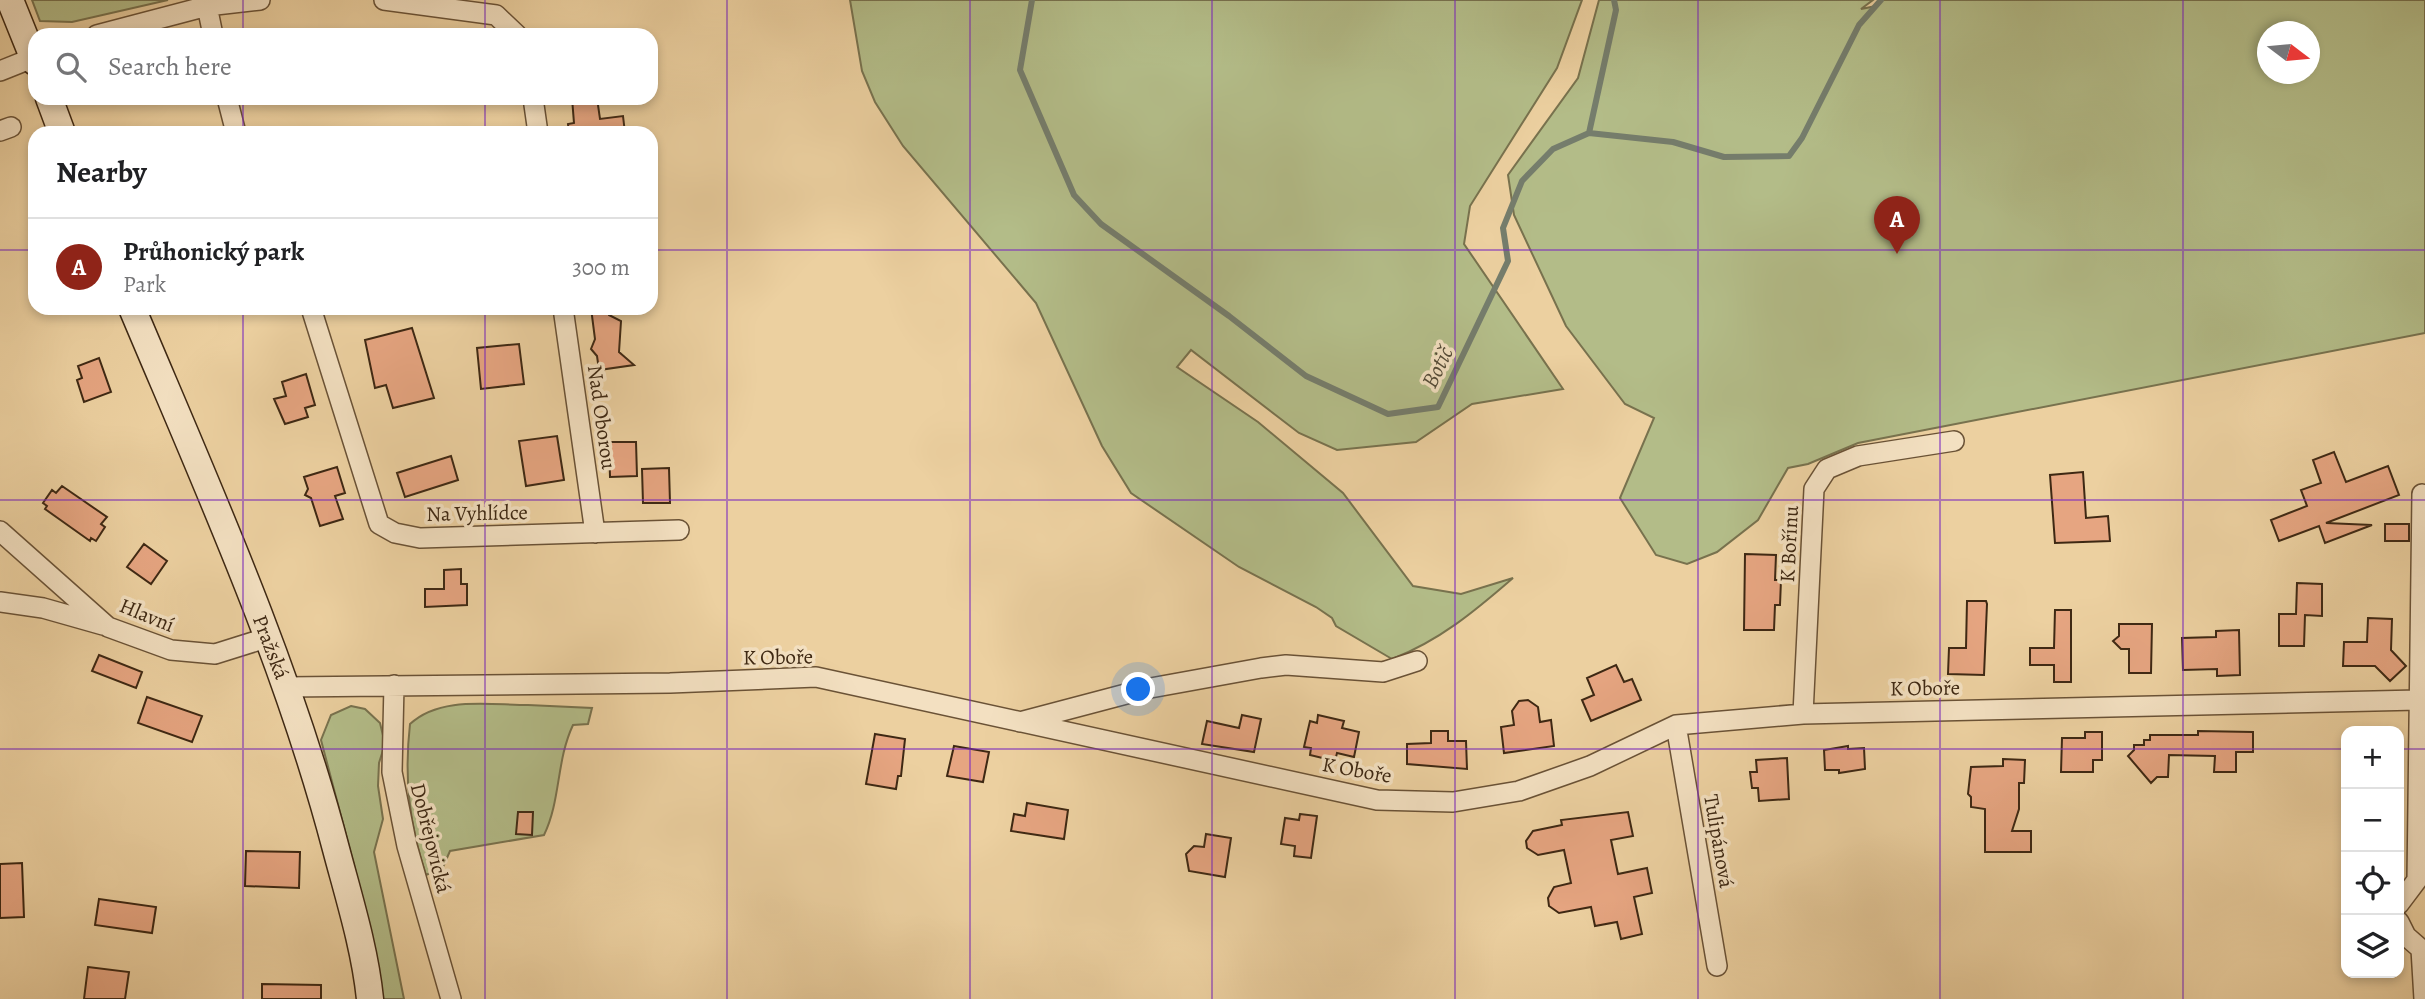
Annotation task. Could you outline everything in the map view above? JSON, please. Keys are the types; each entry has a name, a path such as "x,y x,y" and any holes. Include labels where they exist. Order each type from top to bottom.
{"main road":[{"path":"10,0 28,44"},
{"path":"52,105 59,126"},
{"name":"Pražská","path":"135,315 245,575 312,759 349,898 370,999"}],"street":[{"path":"124,28 207,6 260,0"},
{"path":"384,0 496,15 510,28"},
{"path":"207,6 212,28"},
{"path":"0,71 28,61"},
{"path":"229,105 234,126"},
{"path":"534,105 537,126"},
{"name":"Na Vyhlídce","path":"313,315 379,524 395,533 420,538 679,530"},
{"name":"Nad Oborou","path":"565,315 595,533"},
{"name":"K Bořínu","path":"1803,713 1814,489 1827,468 1858,456 1954,441"},
{"path":"2404,899 2421,884 2418,700 2423,656 2422,494"},
{"name":"Hlavní","path":"0,531 108,627 171,650 215,654 267,638"},
{"path":"0,602 43,608 108,627"},
{"path":"1017,723 1145,689 1261,668 1286,665 1383,672 1417,661"},
{"name":"K Oboře","path":"286,687 670,683 816,677 1377,800 1453,802 1519,791 1590,766 1675,725 1803,713 2418,700"},
{"name":"Dobřejovická","path":"394,685 392,772 407,846 451,999"},
{"name":"Tulipánová","path":"1675,725 1717,966"},
{"path":"2404,932 2423,946 2424,999"}],"green space":[{"path":"32,0 168,0 72,22 40,21"},
{"path":"850,0 1582,0 1557,68 1470,206 1464,244 1563,389 1472,404 1416,442 1337,450 1299,433 1191,350 1177,367 1258,422 1343,493 1413,586 1461,594 1513,578 1441,634 1392,659 1336,626 1332,618 1316,607 1239,567 1131,493 1102,446 1036,303 903,146 875,102 862,71"},
{"path":"1599,0 1873,0 1861,9 1876,6 1881,0 2425,0 2425,333 1858,443 1808,464 1788,468 1758,520 1717,552 1687,564 1656,555 1620,498 1654,418 1625,404 1566,326 1514,215 1508,175 1578,78"},
{"path":"466,704 592,708 588,724 573,725 544,835 450,851 443,867 426,875 415,837 409,800 410,724 436,709"},
{"path":"351,706 365,709 380,723 385,744 379,763 378,786 383,819 374,852 404,999 382,999 379,970 321,740 331,715"}],"building":[{"path":"573,105 598,105 600,119 623,116 624,126 568,126 574,123"},
{"path":"592,315 609,315 621,321 619,352 634,365 599,370 597,356 591,349 595,339"},
{"path":"412,328 434,398 393,408 386,385 375,388 365,340"},
{"path":"519,344 524,384 481,389 477,348"},
{"path":"99,358 111,392 84,402 77,380 82,378 78,366"},
{"path":"306,374 315,405 305,408 308,417 285,424 274,399 286,396 282,382"},
{"path":"557,436 564,480 526,486 519,441"},
{"path":"609,442 636,442 637,476 610,477"},
{"path":"2334,452 2346,482 2388,466 2399,495 2326,523 2372,525 2325,543 2319,526 2279,541 2271,520 2307,506 2301,490 2321,483 2313,460"},
{"path":"451,456 458,480 405,497 397,473"},
{"path":"337,467 345,493 335,496 343,519 320,526 311,498 305,495 308,489 304,477"},
{"path":"669,468 670,503 643,503 642,469"},
{"path":"2083,472 2086,518 2108,516 2110,541 2055,543 2050,475"},
{"path":"62,486 107,517 101,524 105,527 96,541 91,538 90,541 45,509 47,506 43,503 52,490 56,493"},
{"path":"2385,524 2409,524 2409,541 2385,541"},
{"path":"144,544 167,561 151,584 127,567"},
{"path":"1745,554 1776,555 1775,580 1781,580 1780,605 1775,605 1774,630 1744,630"},
{"path":"461,569 461,584 467,584 467,605 425,607 425,589 444,589 444,570"},
{"path":"2297,583 2322,584 2322,616 2305,615 2304,646 2279,646 2279,614 2296,614"},
{"path":"1967,601 1986,601 1987,604 1984,675 1948,674 1949,648 1966,648"},
{"path":"2055,610 2071,610 2071,682 2054,682 2054,665 2030,665 2030,648 2054,648"},
{"path":"2368,618 2392,619 2391,650 2406,666 2390,681 2375,666 2343,666 2344,642 2367,642"},
{"path":"2119,624 2152,624 2151,673 2129,673 2129,649 2121,649 2113,641 2119,636"},
{"path":"2239,630 2240,675 2217,676 2217,669 2183,670 2182,638 2216,637 2216,631"},
{"path":"99,655 142,672 136,688 92,671"},
{"path":"1616,665 1624,682 1632,679 1641,700 1591,721 1582,700 1594,695 1587,678"},
{"path":"147,697 202,716 192,742 138,723"},
{"path":"1528,700 1538,707 1540,722 1551,720 1554,746 1504,753 1501,727 1514,725 1512,711 1519,701"},
{"path":"1242,715 1261,719 1254,752 1202,744 1207,721 1239,728"},
{"path":"1318,715 1344,721 1342,728 1359,732 1354,757 1337,753 1335,761 1310,755 1311,748 1304,747 1310,721 1317,723"},
{"path":"1431,731 1448,731 1448,741 1466,741 1467,769 1407,764 1407,744 1431,743"},
{"path":"2198,731 2253,732 2253,752 2236,752 2236,772 2214,772 2215,756 2169,755 2168,777 2157,777 2151,783 2128,756 2134,750 2134,745 2144,745 2144,740 2150,740 2150,735 2198,735"},
{"path":"2085,732 2102,732 2102,760 2093,760 2093,772 2061,772 2062,738 2085,738"},
{"path":"875,734 905,739 901,776 898,776 896,789 866,784"},
{"path":"954,746 989,752 983,782 947,776"},
{"path":"1848,746 1848,749 1864,748 1865,769 1839,773 1839,770 1825,770 1824,750"},
{"path":"1787,758 1789,799 1759,801 1758,788 1752,788 1750,772 1757,772 1756,760"},
{"path":"2003,759 2025,760 2024,783 2019,783 2019,809 2012,831 2031,831 2031,852 1985,852 1985,809 1971,807 1971,797 1968,794 1971,767 2003,766"},
{"path":"1027,803 1068,810 1064,839 1011,831 1014,814 1025,816"},
{"path":"518,812 533,812 532,835 516,834"},
{"path":"1628,812 1633,836 1611,840 1618,874 1647,868 1652,893 1634,897 1642,934 1621,939 1617,922 1595,926 1591,907 1559,913 1549,906 1548,898 1554,887 1571,883 1564,850 1538,855 1527,848 1526,841 1533,831 1562,825 1561,820"},
{"path":"1300,814 1317,816 1311,858 1294,856 1295,846 1281,844 1285,818 1299,820"},
{"path":"1206,834 1231,838 1225,877 1189,871 1186,854 1194,846 1204,847"},
{"path":"246,851 300,852 299,888 245,886"},
{"path":"22,863 24,917 0,918 0,864"},
{"path":"99,899 156,907 152,933 95,925"},
{"path":"88,967 129,972 125,999 84,999"},
{"path":"262,984 321,985 321,999 262,999"}],"waterway":[{"name":"Botič","path":"1032,0 1020,70 1074,195 1101,224 1229,316 1306,376 1388,414 1438,407 1508,261 1503,228 1522,181 1553,149 1589,133 1673,142 1724,157 1789,156 1802,138 1859,25 1881,0"},
{"path":"1589,133 1616,10 1614,0"}],"place":[{"name":"Průhonický park","path":"1897,254"}]}
